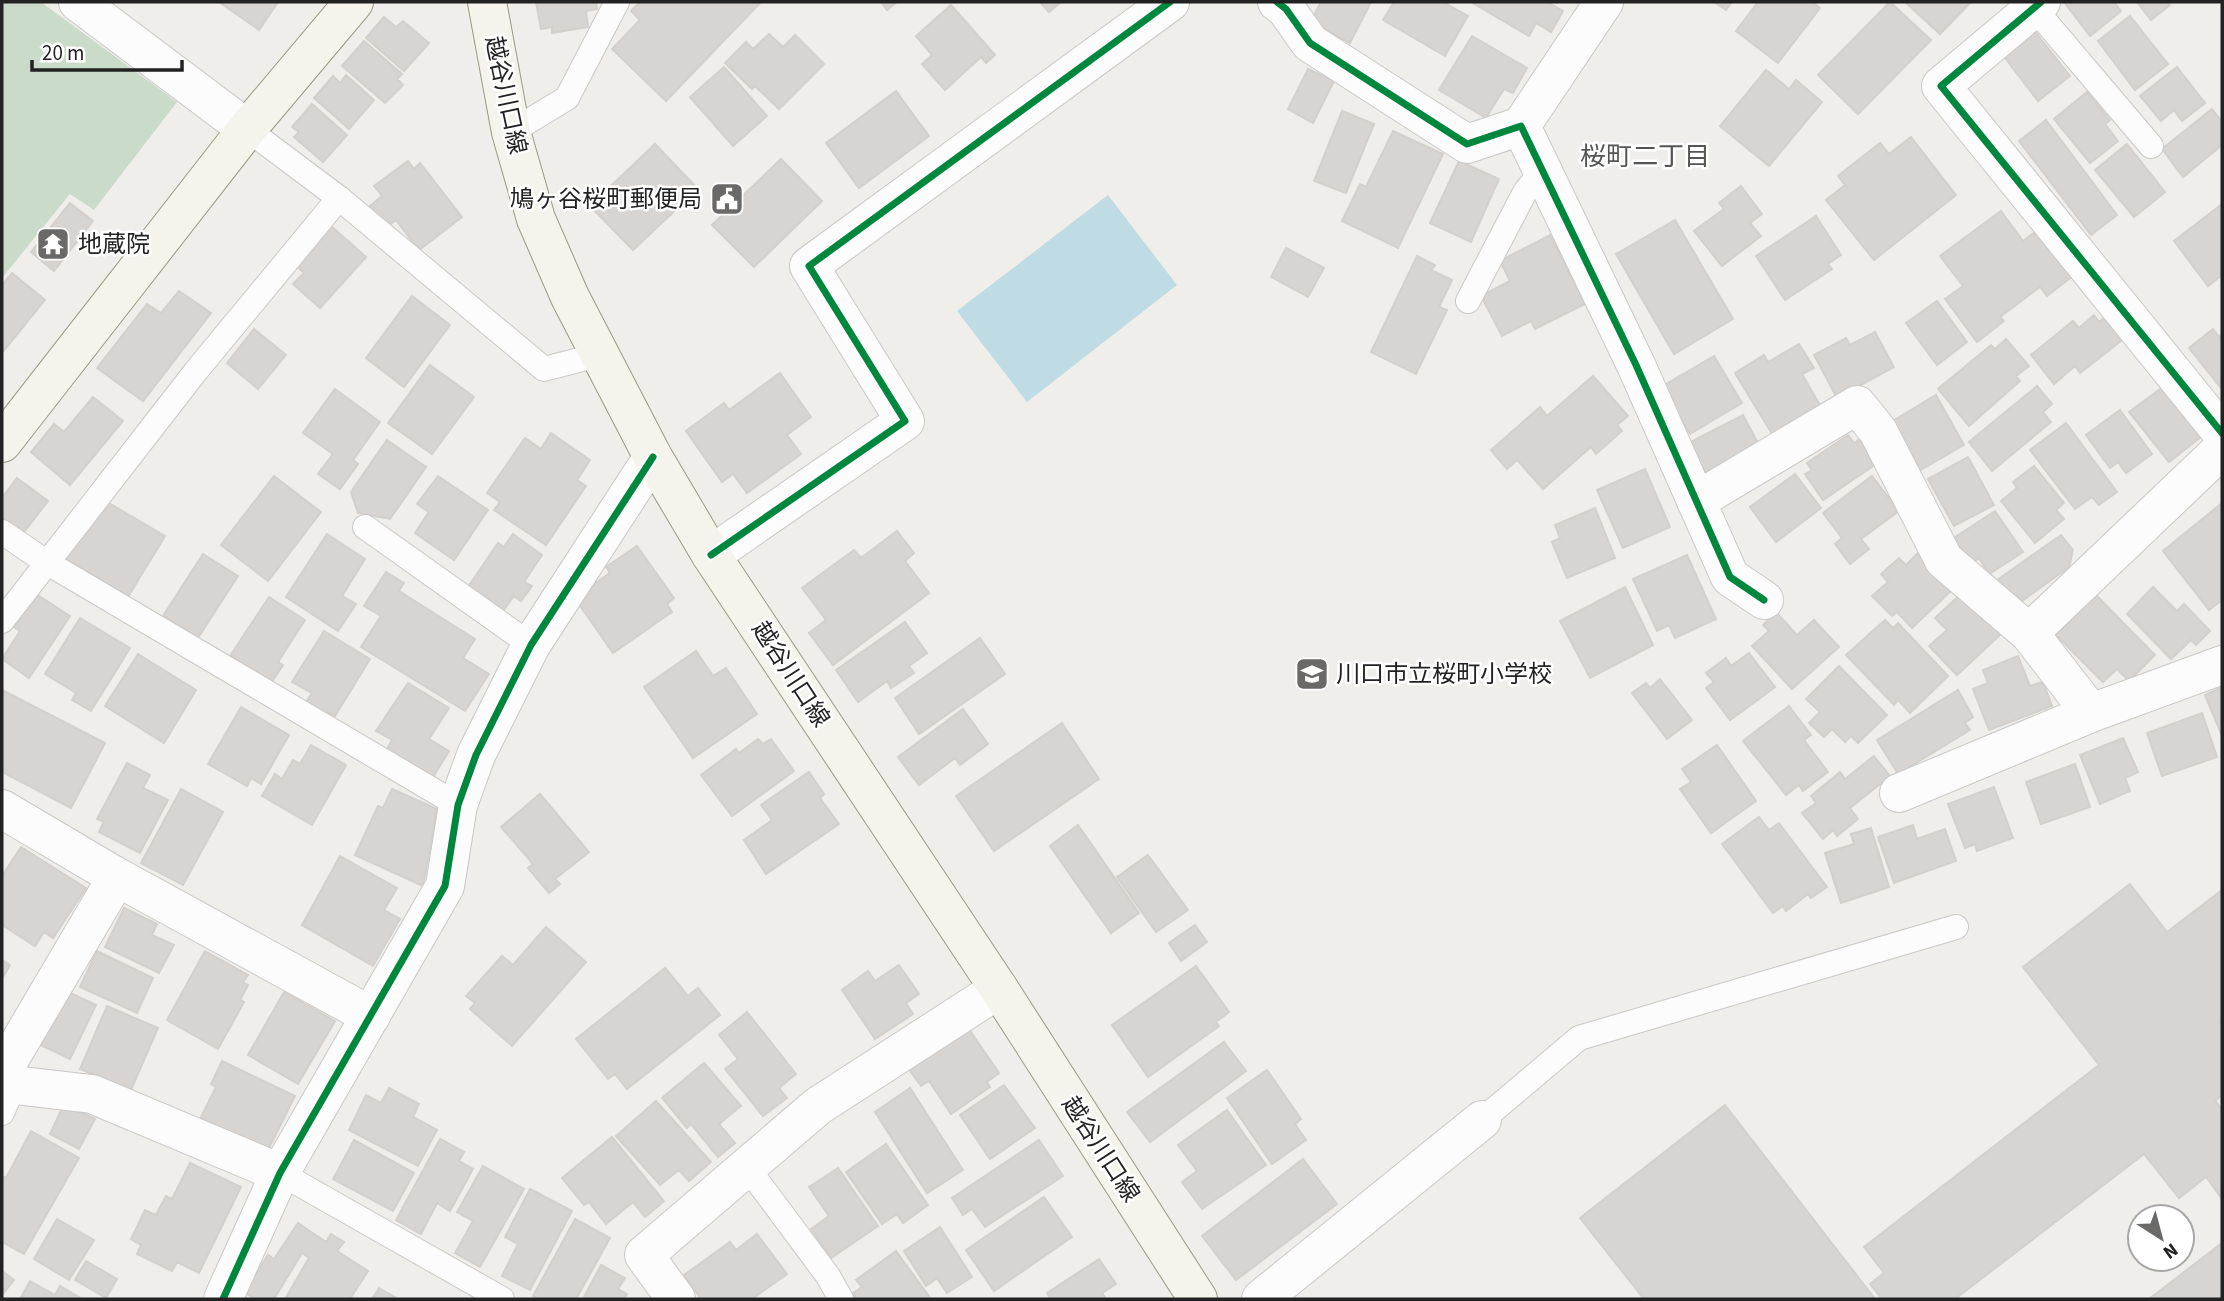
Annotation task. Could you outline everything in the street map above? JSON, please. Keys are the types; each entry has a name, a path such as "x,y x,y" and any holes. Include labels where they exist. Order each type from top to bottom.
{"main road":[{"path":"2,443 247,129 354,2"},
{"name":"越谷川口線","path":"487,2 511,132 536,219 598,355 653,457 711,555 999,989 1193,1298"}],"street":[{"path":"78,2 247,129"},
{"path":"711,555 905,421 809,266 1170,2"},
{"path":"1284,4 1310,43 1467,144 1521,126 1593,5"},
{"path":"2037,5 1941,86 2222,433"},
{"path":"1521,126 1636,365 1730,577 1764,600"},
{"path":"1696,502 1857,405 1878,431 1944,560 2029,633 2091,713"},
{"path":"2029,633 2222,449"},
{"path":"223,1299 280,1172 445,886 458,805 476,755 531,645 653,457"},
{"path":"1899,793 2091,713 2222,665"},
{"path":"2,809 117,877 371,1016"},
{"path":"117,877 5,1087 92,1094 280,1172"},
{"path":"676,1299 644,1255 818,1106 999,989"},
{"path":"1261,1299 1482,1120"}],"lane":[{"path":"511,132 567,98 617,2"},
{"path":"2037,5 2151,146"},
{"path":"247,129 339,198 544,369 598,355"},
{"path":"1468,301 1525,192 1542,171"},
{"path":"2,621 196,371 339,198"},
{"path":"365,527 531,645"},
{"path":"2,532 46,562 458,805"},
{"path":"1482,1120 1579,1038 1956,927"},
{"path":"747,1167 828,1276 841,1299"},
{"path":"280,1172 502,1299"}],"green space":[{"name":"地蔵院","path":"2,2 41,2 177,102 94,210 70,194 2,278"}],"water":[{"path":"1108,195 1177,285 1027,402 957,311"}],"building":[{"path":"219,2 278,2 259,30"},
{"path":"536,2 596,2 597,9 586,11 588,27 552,33 552,27 541,29"},
{"path":"640,2 761,2 666,101 612,49 640,20 631,11"},
{"path":"881,2 897,2 887,10"},
{"path":"1040,2 1061,2 1049,12"},
{"path":"1321,2 1371,2 1350,43 1310,22"},
{"path":"1394,2 1443,2 1468,16 1445,56 1383,20"},
{"path":"1471,2 1548,2 1563,11 1551,32 1536,23 1529,36"},
{"path":"1714,2 1732,2 1726,10"},
{"path":"1758,2 1812,2 1820,8 1778,63 1736,31"},
{"path":"1890,2 1931,40 1858,114 1818,75"},
{"path":"1905,2 1971,2 1940,34"},
{"path":"2064,2 2114,2 2121,11 2090,36"},
{"path":"2137,2 2167,2 2170,5 2151,20"},
{"path":"951,5 995,55 986,63 981,57 945,90 922,64 932,55 916,36"},
{"path":"2130,16 2168,64 2135,90 2098,41"},
{"path":"384,17 396,27 403,21 429,43 404,71 366,38"},
{"path":"2033,29 2070,76 2038,101 2002,54"},
{"path":"769,34 783,47 795,35 824,64 779,109 755,86 752,89 725,63 746,42 753,49"},
{"path":"1472,36 1527,68 1513,93 1504,89 1486,118 1439,90"},
{"path":"364,41 402,74 397,79 403,85 385,103 342,66"},
{"path":"724,67 767,116 733,146 690,97"},
{"path":"2177,67 2205,103 2182,121 2174,110 2161,121 2140,96"},
{"path":"1308,69 1334,81 1313,123 1288,109"},
{"path":"1766,70 1789,89 1796,80 1822,102 1769,166 1720,126"},
{"path":"346,75 374,100 349,129 314,98 333,76 340,83"},
{"path":"896,91 929,136 859,188 826,143"},
{"path":"2087,92 2110,120 2105,124 2118,141 2090,163 2054,119"},
{"path":"312,104 347,135 323,162 294,137 299,132 292,127"},
{"path":"2212,109 2222,122 2222,145 2183,177 2162,149"},
{"path":"1342,111 1374,124 1346,193 1314,181"},
{"path":"2046,120 2117,215 2091,235 2019,141"},
{"path":"1393,131 1443,154 1398,248 1342,221 1360,184 1366,187"},
{"path":"1911,137 1956,195 1874,260 1826,200 1845,185 1838,176 1880,143 1889,154"},
{"path":"655,144 698,189 633,250 590,206"},
{"path":"2127,144 2165,192 2134,217 2095,170"},
{"path":"781,159 822,201 754,267 712,225"},
{"path":"408,161 414,169 420,163 462,217 419,250 396,220 385,228 369,207 382,196 374,186"},
{"path":"1459,161 1499,179 1471,242 1430,223"},
{"path":"1741,186 1762,214 1750,223 1761,236 1722,266 1694,231 1724,209 1719,203"},
{"path":"70,203 93,221 54,271 31,252"},
{"path":"2222,204 2222,275 2208,286 2174,241"},
{"path":"2001,211 2023,241 2039,229 2074,275 2047,296 2040,287 2000,317 2004,321 1977,342 1945,299 1963,286 1940,256"},
{"path":"1816,216 1841,255 1828,264 1832,269 1785,300 1756,256"},
{"path":"1675,220 1733,319 1674,354 1616,254"},
{"path":"331,226 366,257 320,308 293,284 304,273 296,265"},
{"path":"1550,235 1585,304 1535,329 1531,321 1502,336 1481,296 1510,281 1500,261"},
{"path":"1286,248 1324,268 1308,297 1271,277"},
{"path":"1417,256 1435,265 1431,270 1452,280 1439,307 1447,310 1416,374 1371,352"},
{"path":"12,273 45,300 2,353 2,285"},
{"path":"179,291 211,313 143,401 97,368 147,304 161,313"},
{"path":"412,296 450,325 404,387 366,358"},
{"path":"1937,301 1967,342 1937,365 1906,323"},
{"path":"2094,315 2099,322 2104,318 2122,340 2080,373 2075,366 2054,384 2031,355 2073,321 2079,328"},
{"path":"254,329 286,355 258,389 227,363"},
{"path":"2213,329 2219,337 2222,334 2221,388 2189,348"},
{"path":"1875,332 1894,367 1837,398 1814,355 1846,338 1850,345"},
{"path":"2006,339 2029,366 2016,376 2020,381 1969,426 1938,389 1991,345 1995,349"},
{"path":"1799,344 1814,368 1802,374 1821,407 1777,442 1735,373 1764,355 1768,362"},
{"path":"1714,356 1742,403 1690,434 1661,387"},
{"path":"430,365 474,397 432,454 388,423"},
{"path":"780,373 811,417 787,435 801,454 747,493 733,474 722,482 686,431 724,403 729,410"},
{"path":"1593,376 1628,416 1617,425 1622,431 1596,454 1591,447 1543,489 1517,460 1507,469 1491,450 1540,407 1547,416"},
{"path":"2037,386 2052,404 2043,412 2051,422 1992,471 1969,442"},
{"path":"2163,387 2202,436 2169,462 2129,412"},
{"path":"335,389 380,422 353,460 358,464 340,489 318,474 333,454 303,433"},
{"path":"1936,395 1964,445 1919,471 1891,422"},
{"path":"93,397 123,421 70,485 31,452 54,424 64,432"},
{"path":"2120,410 2152,454 2126,473 2118,462 2110,468 2086,435"},
{"path":"1743,415 1761,449 1702,481 1683,446"},
{"path":"2066,423 2117,492 2099,505 2092,497 2075,509 2030,450"},
{"path":"551,433 590,460 577,480 586,486 546,545 494,510 500,502 487,493 525,438 541,449"},
{"path":"1848,435 1854,443 1866,435 1882,460 1823,500 1805,474 1812,470 1807,463"},
{"path":"387,440 426,467 390,519 358,513 351,492"},
{"path":"1968,457 1994,505 1954,526 1928,479"},
{"path":"2034,466 2064,503 2056,510 2064,519 2035,543 2001,501 2017,488 2013,482"},
{"path":"1645,469 1670,527 1623,548 1597,490"},
{"path":"1795,474 1821,508 1776,542 1750,507"},
{"path":"274,476 321,512 268,581 221,545"},
{"path":"438,476 488,510 454,560 415,533 429,512 417,504"},
{"path":"1872,476 1899,511 1861,539 1869,549 1850,564 1835,544 1842,538 1823,513"},
{"path":"17,478 48,501 20,537 2,523 2,498"},
{"path":"102,499 165,536 128,597 65,559"},
{"path":"2222,503 2222,600 2209,610 2163,551"},
{"path":"1595,508 1615,558 1567,578 1552,542 1560,538 1555,525"},
{"path":"1995,511 2023,552 1989,574 1979,558 1967,567 1949,541"},
{"path":"897,531 914,553 905,561 929,593 833,665 809,633 826,620 802,588 854,550 861,558"},
{"path":"327,534 365,559 342,596 356,604 338,631 286,597"},
{"path":"513,534 542,555 524,582 532,586 521,601 514,596 503,611 468,587 498,543 504,547"},
{"path":"2061,535 2073,550 2069,567 2011,609 1993,583"},
{"path":"637,546 674,598 667,604 672,612 613,653 578,603 591,593 588,588 610,573 606,567"},
{"path":"1919,552 1953,589 1912,628 1897,612 1892,616 1872,596 1888,582 1881,574 1899,558 1906,565"},
{"path":"203,554 238,576 198,638 163,616"},
{"path":"1687,555 1716,619 1675,638 1669,625 1657,631 1633,579"},
{"path":"386,572 404,583 399,591 475,639 463,658 489,674 465,711 361,647 381,616 364,606"},
{"path":"1625,587 1653,645 1590,678 1560,621"},
{"path":"2153,587 2177,611 2184,604 2210,631 2196,645 2191,640 2171,659 2127,614"},
{"path":"1962,593 2001,634 1957,675 1929,646 1947,630 1935,618"},
{"path":"36,594 70,616 29,678 2,659 20,631 14,627"},
{"path":"2096,595 2155,655 2129,681 2117,669 2103,682 2056,635"},
{"path":"269,597 305,620 278,662 283,665 271,683 230,656"},
{"path":"1776,612 1797,635 1814,620 1839,647 1792,689 1752,646 1769,631 1763,625"},
{"path":"80,618 130,648 91,711 72,700 76,693 45,674"},
{"path":"1885,620 1893,628 1898,623 1948,676 1910,713 1898,700 1894,705 1846,655"},
{"path":"905,622 927,653 909,666 914,673 891,688 887,681 858,702 836,670"},
{"path":"324,631 370,659 335,716 306,702 312,693 292,682"},
{"path":"980,638 1005,674 919,734 895,698"},
{"path":"696,651 713,676 726,668 757,714 693,758 644,687"},
{"path":"1749,653 1775,687 1730,720 1706,688 1714,682 1706,673 1726,658 1731,666"},
{"path":"138,654 196,690 164,743 105,706"},
{"path":"2018,656 2030,686 2043,682 2052,706 1989,730 1973,689 1988,683 1983,670"},
{"path":"1839,666 1887,715 1858,743 1851,736 1845,742 1832,729 1824,737 1809,723 1820,712 1806,699"},
{"path":"1660,679 1692,720 1667,739 1632,693 1646,683 1650,688"},
{"path":"408,683 449,708 429,739 449,751 432,779 386,751 392,740 376,731"},
{"path":"2222,687 2222,736 2205,695"},
{"path":"2,690 105,743 71,808 2,772"},
{"path":"1958,690 1973,717 1965,723 1970,730 1898,774 1877,740"},
{"path":"1789,706 1811,735 1804,740 1828,772 1803,791 1799,785 1786,795 1743,741"},
{"path":"241,707 289,735 261,784 251,778 247,786 208,764"},
{"path":"963,709 988,744 960,765 955,758 919,785 898,757"},
{"path":"2202,713 2217,757 2162,776 2147,733"},
{"path":"1062,723 1099,779 994,851 956,796"},
{"path":"2123,738 2138,772 2125,778 2130,791 2100,804 2080,755"},
{"path":"758,739 763,744 771,739 794,771 732,816 701,775 736,749 739,753"},
{"path":"311,745 346,765 312,825 262,796 275,774 282,779 293,760 300,764"},
{"path":"1717,745 1756,801 1711,833 1680,789 1691,782 1682,769"},
{"path":"1874,756 1890,776 1850,808 1858,819 1837,836 1833,830 1823,839 1802,813 1816,803 1811,796 1840,772 1845,779"},
{"path":"127,763 150,775 143,788 168,800 140,853 99,832 104,822 97,819"},
{"path":"2075,764 2090,807 2041,824 2026,782"},
{"path":"809,772 824,794 820,798 839,824 766,874 744,840 772,820 761,805"},
{"path":"1994,787 2013,838 1977,851 1975,844 1965,848 1948,804"},
{"path":"181,789 223,812 183,885 141,863"},
{"path":"392,789 437,809 423,886 355,855 378,806 383,808"},
{"path":"540,794 589,852 555,879 560,884 549,893 528,868 533,864 501,827"},
{"path":"1759,817 1769,830 1779,823 1827,887 1811,898 1808,894 1786,911 1783,906 1773,913 1722,844"},
{"path":"1078,825 1139,913 1111,933 1050,846"},
{"path":"1913,825 1917,839 1945,829 1956,861 1894,883 1878,837"},
{"path":"1871,828 1889,887 1841,903 1825,853 1854,844 1851,834"},
{"path":"21,847 86,888 53,938 44,932 35,946 2,925 2,876"},
{"path":"1148,855 1188,910 1156,932 1117,877"},
{"path":"340,856 397,888 384,910 400,919 373,966 302,925"},
{"path":"2130,884 2167,932 2222,890 2222,1019 2219,1022 2222,1027 2222,1095 2215,1101 2222,1109 2222,1199 2206,1177 2179,1198 2144,1154 1955,1299 1882,1299 1870,1284 1884,1273 1864,1247 2099,1065 2023,967"},
{"path":"124,908 157,924 152,935 174,945 159,973 105,947"},
{"path":"1195,925 1207,942 1181,961 1169,943"},
{"path":"546,927 586,962 512,1046 470,1009 475,1003 466,996 502,956 513,965"},
{"path":"97,951 153,978 137,1013 80,987"},
{"path":"205,951 248,975 243,982 248,985 240,1000 244,1002 218,1049 167,1020"},
{"path":"2,960 10,965 2,979"},
{"path":"899,965 919,994 906,1003 913,1014 875,1039 842,990 868,971 875,981"},
{"path":"1196,966 1229,1012 1216,1022 1219,1026 1148,1077 1112,1025"},
{"path":"665,968 688,996 698,988 720,1015 627,1089 615,1074 608,1079 576,1039"},
{"path":"64,990 96,1005 70,1059 38,1044"},
{"path":"284,992 335,1021 298,1084 248,1055"},
{"path":"107,1006 158,1028 131,1090 80,1069"},
{"path":"747,1012 796,1074 779,1088 787,1098 763,1116 725,1069 738,1059 719,1035"},
{"path":"968,1028 999,1073 987,1082 990,1087 951,1114 929,1081 921,1086 908,1068"},
{"path":"1224,1042 1246,1071 1150,1142 1127,1112"},
{"path":"222,1061 295,1096 267,1152 200,1119 216,1087 211,1084"},
{"path":"704,1063 741,1106 719,1124 735,1143 718,1157 691,1124 687,1128 662,1098"},
{"path":"1267,1070 1301,1119 1295,1124 1306,1140 1272,1164 1227,1098"},
{"path":"1004,1085 1035,1128 990,1159 960,1115"},
{"path":"389,1088 419,1104 413,1117 437,1130 418,1166 349,1130 366,1095 381,1103"},
{"path":"910,1088 963,1170 927,1193 875,1112"},
{"path":"656,1101 711,1162 689,1181 679,1170 660,1185 616,1136"},
{"path":"64,1104 95,1119 79,1149 50,1134"},
{"path":"1725,1105 1875,1299 1644,1299 1580,1218"},
{"path":"1227,1110 1266,1165 1202,1209 1182,1182 1197,1171 1178,1145"},
{"path":"31,1131 79,1158 24,1254 2,1242 2,1176 6,1178"},
{"path":"612,1137 664,1201 645,1217 633,1202 606,1224 589,1202 584,1205 562,1178"},
{"path":"440,1139 464,1152 459,1161 473,1169 450,1211 437,1203 421,1234 396,1220"},
{"path":"354,1140 414,1173 393,1211 333,1179"},
{"path":"1039,1140 1063,1176 985,1227 972,1209 963,1215 952,1198"},
{"path":"886,1144 928,1205 903,1223 897,1214 882,1224 846,1172"},
{"path":"1303,1159 1337,1204 1236,1280 1202,1236"},
{"path":"190,1163 241,1187 199,1273 177,1262 172,1271 137,1254 141,1245 131,1239 145,1210 156,1215 166,1196 172,1199"},
{"path":"483,1166 524,1189 480,1267 455,1253 473,1221 457,1212"},
{"path":"838,1168 878,1226 831,1258 811,1229 829,1216 809,1187"},
{"path":"530,1189 572,1211 530,1290 502,1276 518,1244 505,1237"},
{"path":"1044,1197 1072,1237 994,1291 966,1250"},
{"path":"57,1219 94,1240 69,1280 34,1259"},
{"path":"575,1219 610,1238 576,1299 539,1299 533,1296"},
{"path":"298,1223 326,1242 331,1234 344,1242 337,1251 368,1271 350,1299 285,1299 309,1258 302,1253 274,1299 255,1299 244,1292 268,1255 274,1259"},
{"path":"940,1227 972,1277 947,1293 937,1278 926,1286 904,1251"},
{"path":"757,1234 787,1274 752,1299 701,1299 684,1275 730,1242 736,1250"},
{"path":"2222,1243 2222,1299 2149,1299 2183,1273 2196,1273 2196,1263"},
{"path":"896,1251 931,1299 857,1299 853,1293 862,1287 856,1280"},
{"path":"1099,1259 1116,1284 1102,1293 1106,1299 1051,1299 1047,1293"},
{"path":"86,1261 117,1279 106,1298 75,1280"},
{"path":"601,1265 625,1278 618,1289 627,1294 624,1299 583,1299"},
{"path":"2,1271 14,1280 2,1295"},
{"path":"30,1281 55,1295 60,1286 82,1299 20,1299"},
{"path":"379,1288 398,1299 372,1299"}],"cycle path":[{"path":"711,555 905,421 809,266 1170,2"},
{"path":"1277,2 1286,9 1310,43 1467,144 1521,126 1636,365 1730,577 1764,600"},
{"path":"2041,2 1941,86 2222,433"},
{"path":"223,1299 280,1173 445,886 458,805 476,755 531,645 653,457"}],"place":[{"name":"鳩ヶ谷桜町郵便局","path":"727,199"},
{"name":"地蔵院","path":"53,244"},
{"name":"川口市立桜町小学校","path":"1312,674"}],"district":[{"name":"桜町二丁目","path":"1645,156"}]}
